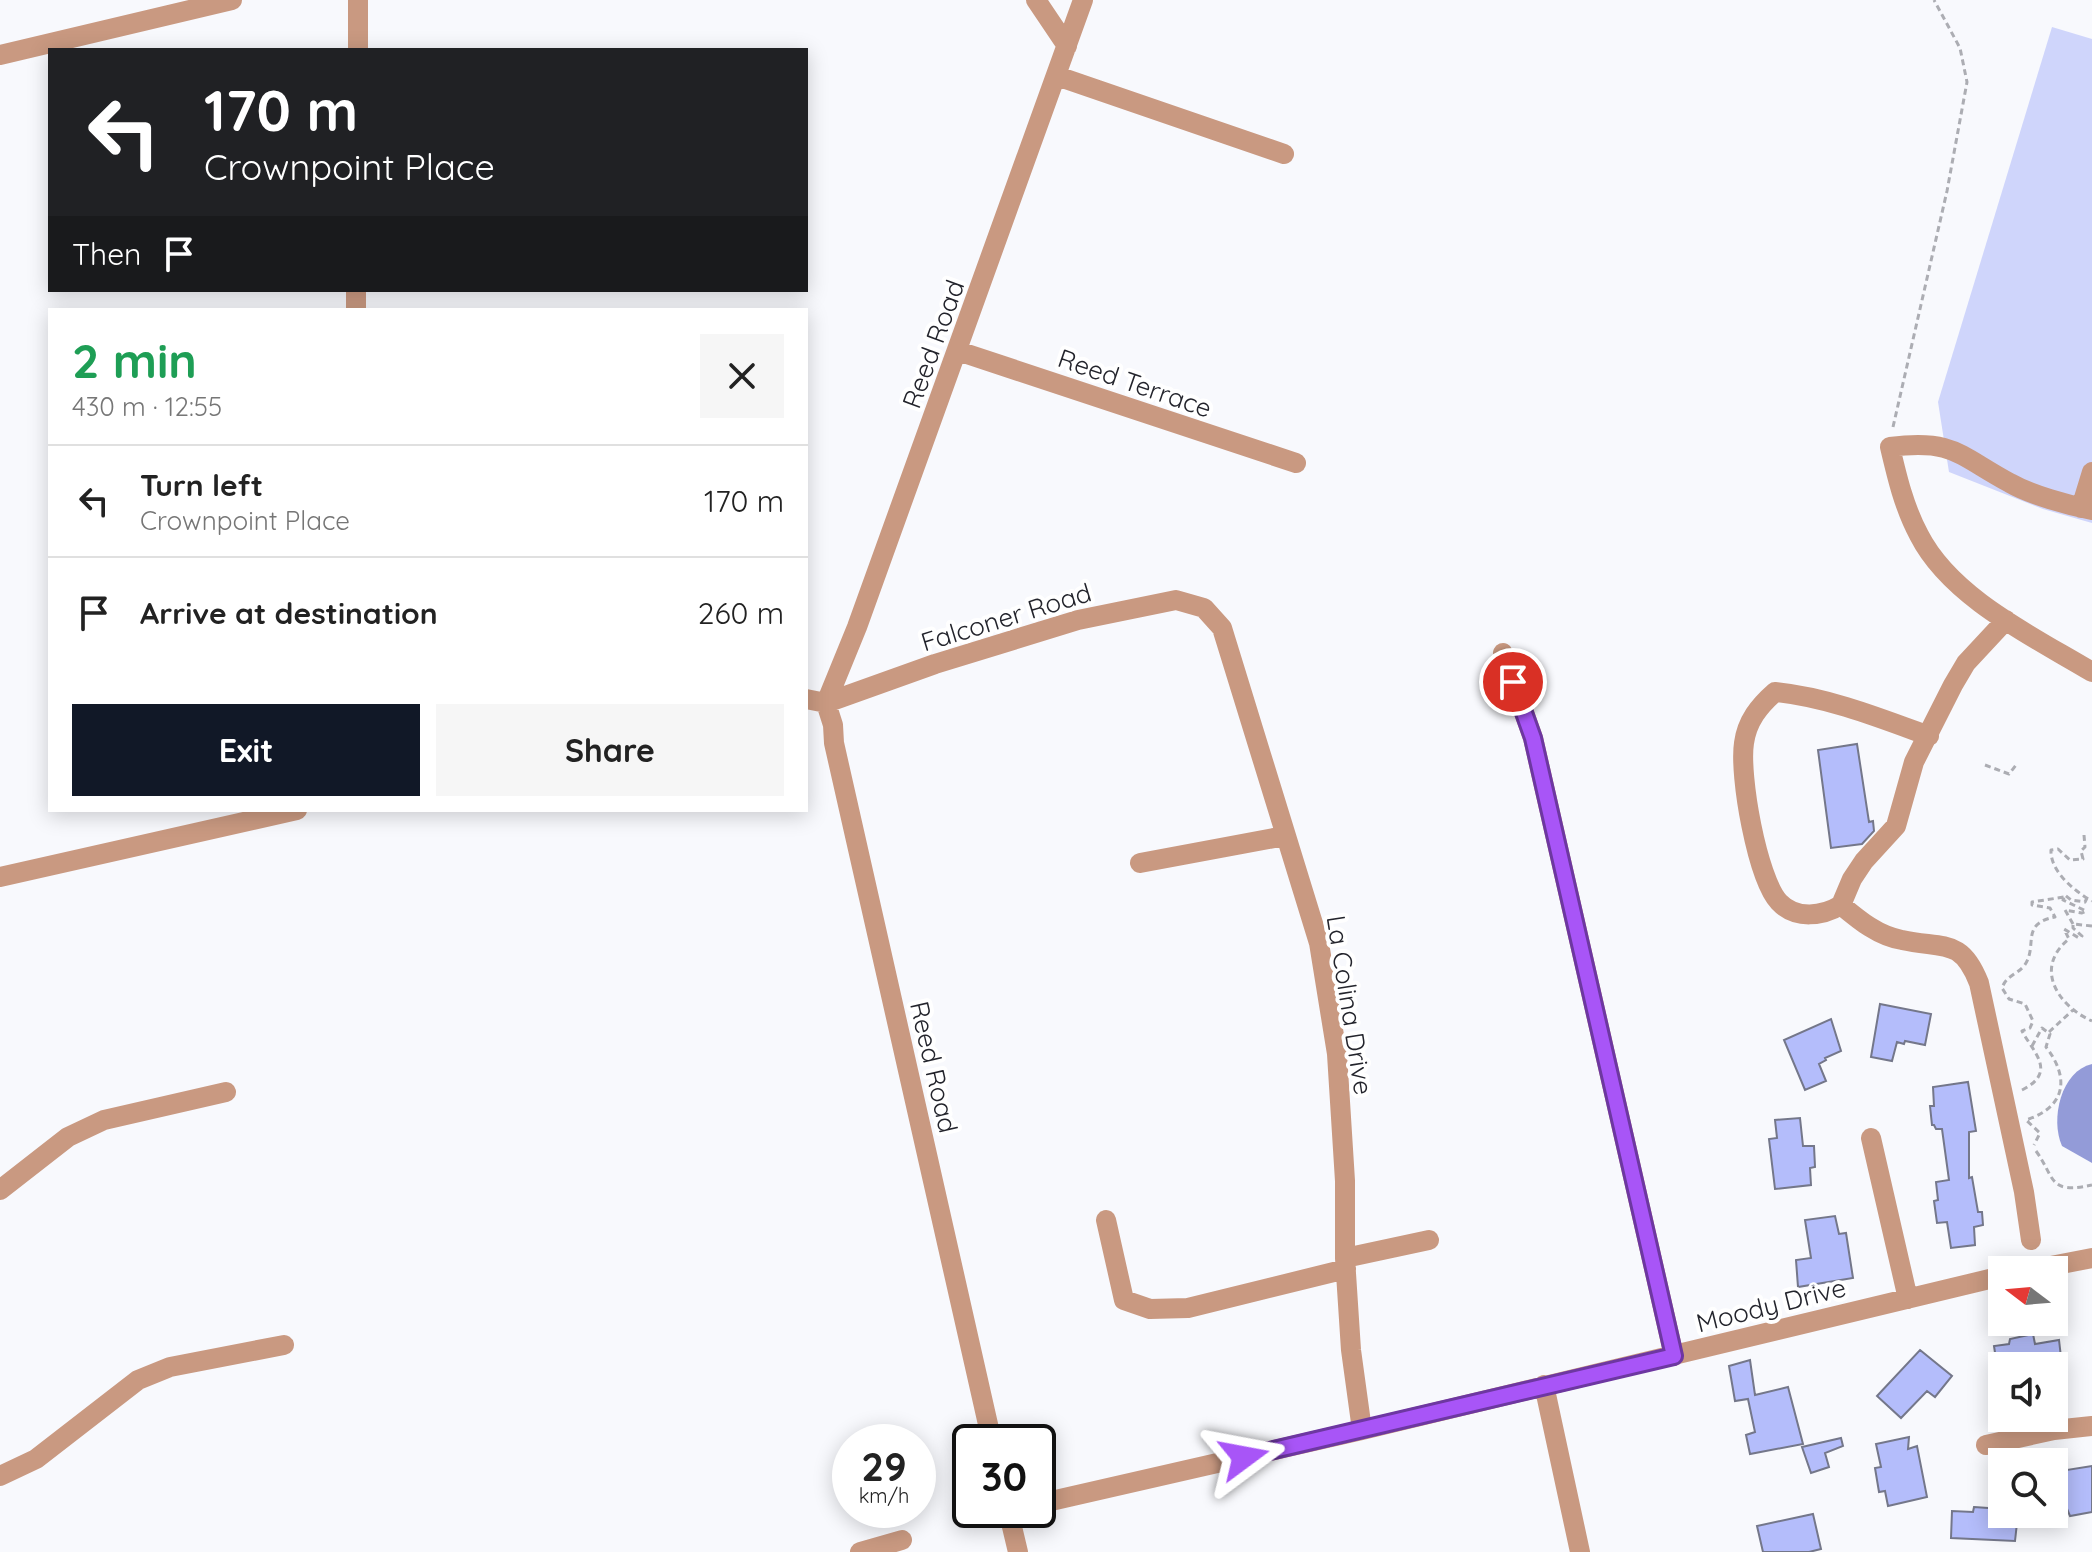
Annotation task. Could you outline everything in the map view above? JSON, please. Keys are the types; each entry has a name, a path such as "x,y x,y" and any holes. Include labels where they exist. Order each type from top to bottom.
{"street":[{"path":"0,55 232,0"},
{"path":"358,0 358,48"},
{"path":"1036,0 1067,46"},
{"name":"Reed Road","path":"988,1424 834,743 833,725 816,701 857,627 1083,0"},
{"path":"1057,76 1284,154"},
{"name":"Reed Terrace","path":"958,351 1296,463"},
{"path":"2092,472 2086,509 2012,485 1955,450 1928,444 1890,447 1897,480 1920,538 1971,596 2092,672"},
{"name":"Falconer Road","path":"816,701 1078,620 1176,600 1204,608"},
{"name":"La Colina Drive","path":"1204,608 1222,628 1319,943 1337,1054 1345,1181 1345,1264 1351,1350 1362,1430"},
{"path":"1929,736 1794,694 1775,692 1754,714 1744,742 1743,763 1753,833 1765,877 1780,904 1797,913 1811,915 1830,912 1841,905 1864,861 1896,826 1914,762 1929,736 1953,685 1966,663 2006,620"},
{"path":"1503,653 1533,738 1674,1356"},
{"path":"0,877 288,812"},
{"path":"1140,863 1285,836"},
{"path":"1841,905 1864,924 1884,934 1902,940 1935,943 1958,951 1971,963 1979,983 2024,1192 2031,1240"},
{"path":"0,1190 68,1137 104,1120 226,1092"},
{"path":"1871,1138 1908,1299"},
{"path":"1106,1220 1124,1300 1150,1309 1188,1308 1429,1240"},
{"path":"2068,1263 2092,1258"},
{"name":"Moody Drive","path":"1056,1500 1362,1430 1988,1279"},
{"path":"0,1476 36,1459 138,1380 170,1367 284,1345"},
{"path":"1544,1385 1580,1552"},
{"path":"1986,1445 2054,1430 2092,1426"},
{"path":"1013,1528 1018,1552"},
{"path":"860,1552 902,1540"}],"path":[{"path":"1890,447 1899,395 1947,191 1967,82 1960,48 1934,0"},
{"path":"1985,765 2009,774 2016,765"},
{"path":"2019,1092 2032,1084 2039,1074 2039,1055 2022,1031 2030,1028 2033,1021 2028,1008 2009,999 2002,988 2006,979 2027,961 2031,935 2036,925 2055,917 2050,908 2032,905 2032,902 2065,895 2071,900 2085,902 2090,899 2064,879 2051,859 2051,850 2058,849 2070,860 2083,859 2084,835"},
{"path":"2064,897 2063,900 2069,905 2083,907 2086,911 2065,910 2073,928 2082,936 2079,938 2064,929 2069,939 2057,951 2051,971 2054,987 2073,1010 2092,1021"},
{"path":"2073,924 2092,926"},
{"path":"2073,1010 2048,1032 2046,1047 2060,1067 2061,1086 2055,1102 2044,1113 2026,1120 2040,1133 2034,1150 2039,1153 2046,1172 2056,1183 2069,1188 2092,1185"},
{"path":"2032,1046 2042,1028 2048,1032"}],"shaded area":[{"path":"2052,27 2092,39 2092,523 2043,509 1949,472 1938,402"}],"water":[{"path":"2092,1064 2092,1163 2062,1146 2057,1123 2066,1086 2081,1068"}],"building":[{"path":"1857,744 1869,822 1873,821 1874,831 1862,844 1831,848 1818,750"},
{"path":"1880,1004 1931,1014 1925,1045 1897,1042 1892,1061 1871,1057"},
{"path":"1831,1019 1841,1051 1819,1064 1826,1081 1805,1090 1784,1040"},
{"path":"1968,1082 1976,1131 1969,1132 1969,1178 1972,1177 1983,1225 1974,1227 1975,1245 1951,1248 1947,1222 1937,1223 1934,1201 1938,1200 1936,1182 1949,1180 1942,1129 1932,1125 1930,1106 1934,1106 1933,1087"},
{"path":"1800,1118 1803,1146 1814,1146 1815,1167 1810,1168 1811,1185 1775,1189 1769,1139 1777,1138 1775,1120"},
{"path":"1835,1216 1839,1234 1846,1233 1853,1278 1798,1287 1796,1260 1811,1258 1805,1220"},
{"path":"2033,1336 2035,1344 2059,1340 2060,1352 1995,1352 1994,1346 2009,1344 2010,1339"},
{"path":"1920,1350 1952,1376 1935,1397 1927,1391 1901,1418 1877,1396"},
{"path":"1750,1360 1755,1395 1788,1387 1803,1444 1750,1454 1746,1435 1755,1432 1748,1399 1735,1401 1729,1366"},
{"path":"1909,1437 1908,1449 1917,1446 1927,1497 1888,1506 1885,1491 1879,1492 1875,1468 1881,1467 1876,1444"},
{"path":"1841,1438 1843,1446 1825,1453 1829,1467 1811,1473 1802,1447"},
{"path":"2092,1466 2092,1512 2070,1516 2068,1470"},
{"path":"1974,1507 1988,1508 1988,1528 2016,1528 2015,1541 1951,1538 1952,1511 1973,1512"},
{"path":"1813,1514 1821,1549 1763,1552 1757,1526"}],"route":[{"path":"1244,1457 1674,1356 1533,738 1513,682"}]}
